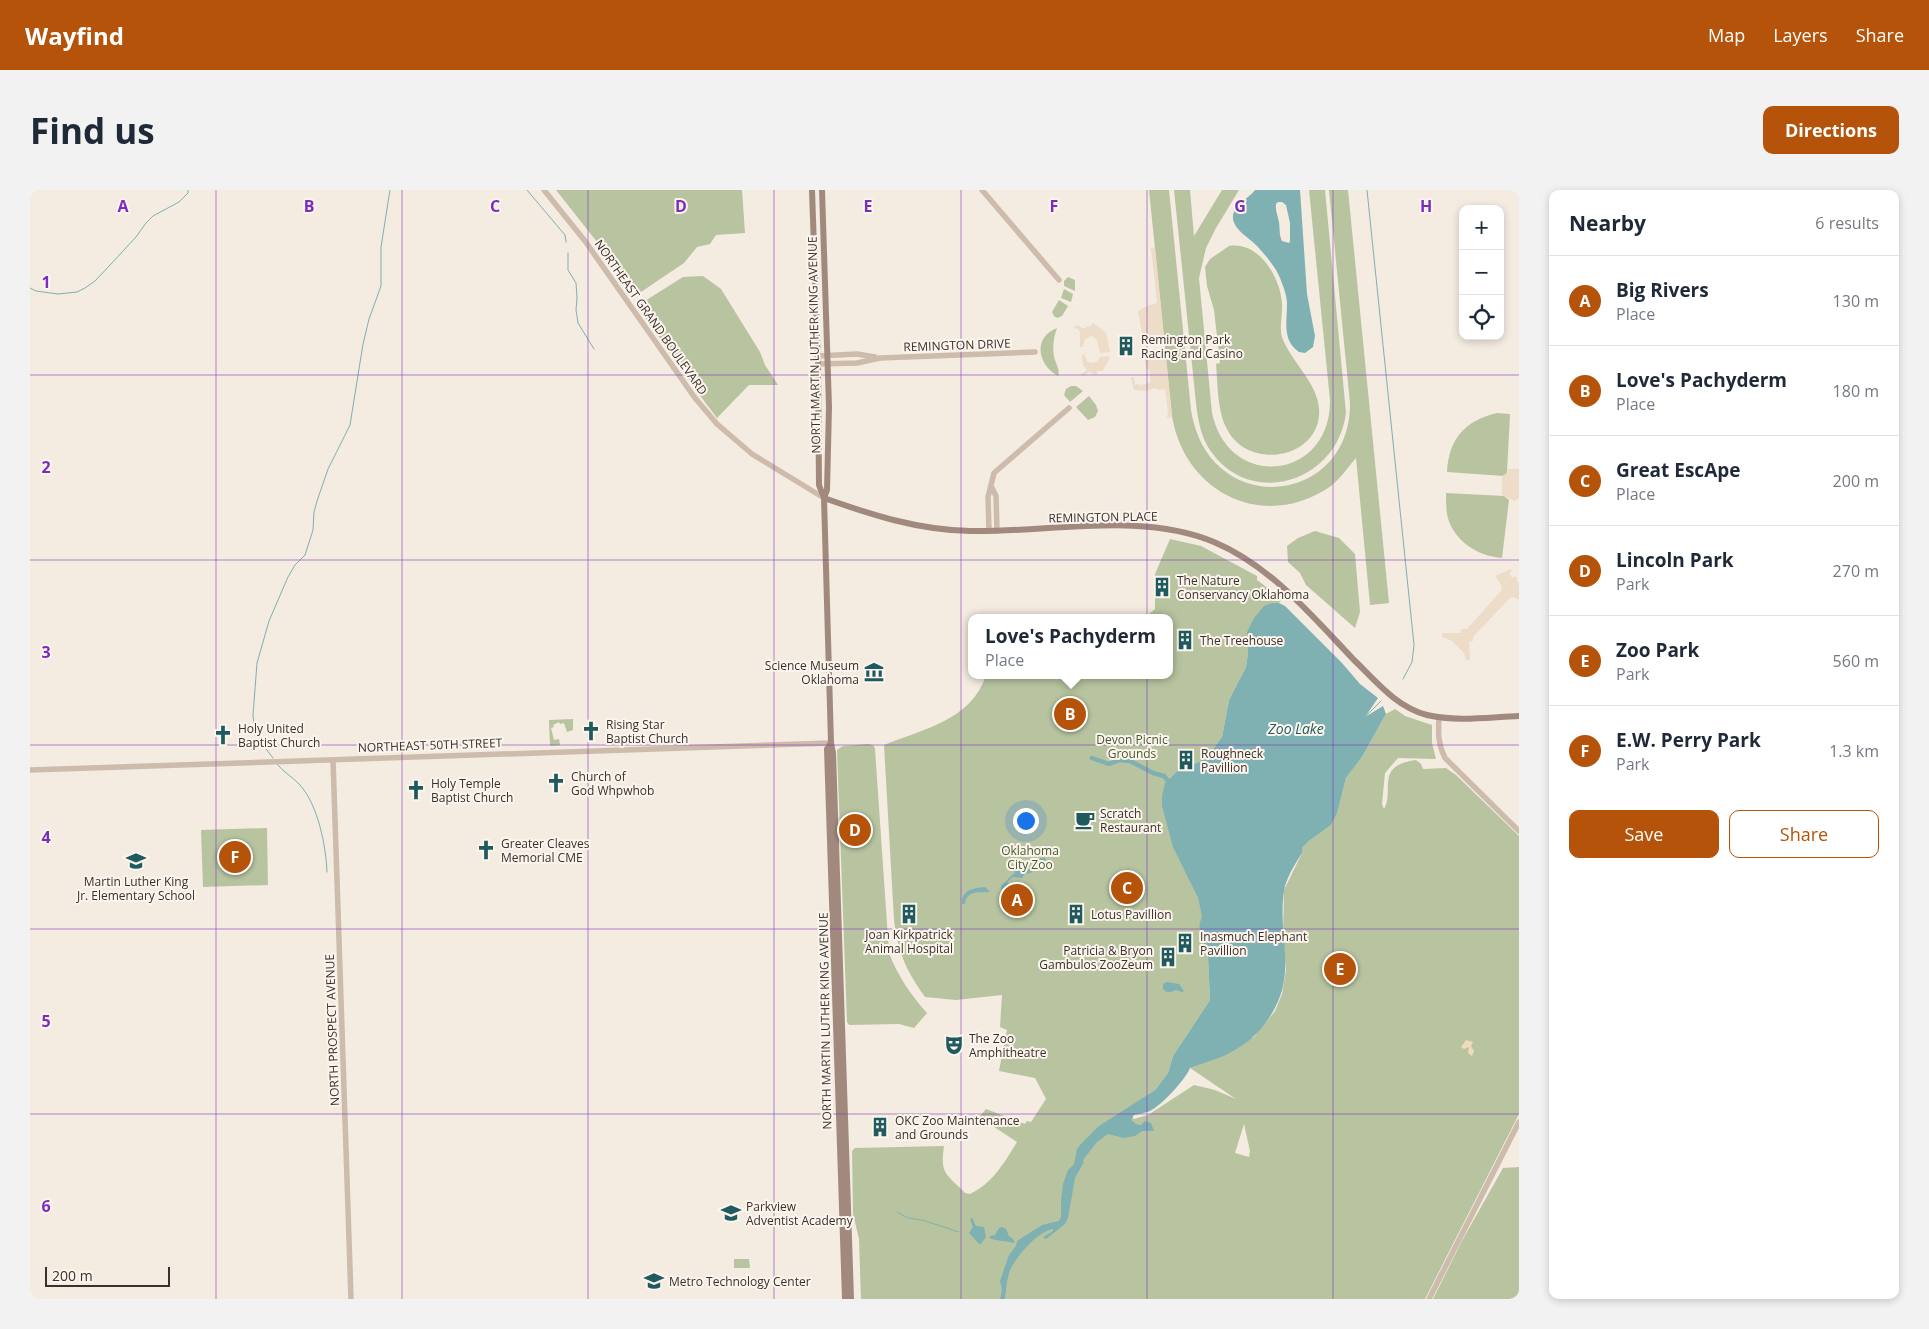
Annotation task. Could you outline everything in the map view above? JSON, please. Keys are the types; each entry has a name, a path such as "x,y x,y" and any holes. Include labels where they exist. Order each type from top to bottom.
{"main road":[{"name":"NORTH MARTIN LUTHER KING AVENUE","path":"812,190 818,356 819,485 824,498 830,743 833,749 851,1299"},
{"name":"NORTH MARTIN LUTHER KING AVENUE","path":"822,190 829,417 827,490 824,498"},
{"name":"REMINGTON PLACE","path":"824,498 890,520 923,527 993,531 1145,526 1173,529 1214,542 1245,558 1274,578 1394,698 1419,712 1439,717"},
{"path":"1439,717 1519,716"},
{"name":"NORTH MARTIN LUTHER KING AVENUE","path":"830,743 827,749 845,1299"}],"street":[{"name":"NORTHEAST GRAND BOULEVARD","path":"544,190 585,241 689,391 717,424 752,454 824,498"},
{"path":"982,190 1059,280"},
{"name":"REMINGTON DRIVE","path":"818,364 857,363 880,358 1035,352"},
{"name":"REMINGTON DRIVE","path":"818,356 857,354 880,358"},
{"path":"993,531 996,496 991,486 992,477 997,469 1068,408"},
{"path":"1439,717 1438,738 1440,749 1445,758 1519,831"},
{"name":"NORTHEAST 50TH STREET","path":"30,770 830,743"},
{"name":"NORTH PROSPECT AVENUE","path":"333,760 351,1299"},
{"path":"1430,1299 1519,1122"}],"green space":[{"path":"556,190 742,190 745,233 716,235 710,244 697,247 684,263 638,294"},
{"path":"1149,190 1169,190 1191,410 1203,446 1223,470 1249,484 1277,487 1305,480 1328,463 1344,438 1350,403 1329,190 1348,190 1389,603 1370,605 1356,458 1331,486 1306,499 1280,505 1255,505 1232,498 1211,485 1193,466 1180,443 1172,416"},
{"path":"1174,190 1190,190 1194,236 1222,190 1239,190 1206,248 1199,278 1212,413 1222,438 1238,456 1257,465 1278,466 1298,460 1314,447 1326,427 1330,400 1309,190 1325,190 1346,413 1339,437 1326,457 1309,472 1288,480 1266,483 1245,478 1225,467 1205,442 1196,403"},
{"path":"1229,246 1240,246 1250,249 1266,263 1272,272 1277,282 1282,303 1282,337 1291,355 1314,389 1317,399 1319,408 1317,425 1310,438 1298,448 1284,453 1268,455 1252,452 1239,444 1224,424 1219,399 1216,364 1220,363 1214,310 1207,286 1205,267 1210,259"},
{"path":"703,276 721,289 778,385 749,385 717,418 637,306 683,277"},
{"path":"1068,277 1075,280 1075,291 1064,286 1064,281"},
{"path":"1064,289 1073,294 1071,302 1061,298"},
{"path":"1059,300 1068,306 1062,316 1057,318 1052,312"},
{"path":"1057,328 1053,348 1058,376 1046,365 1042,359 1041,352 1044,338 1049,332"},
{"path":"1076,386 1083,391 1070,402 1064,395 1066,389"},
{"path":"1089,396 1098,411 1095,417 1088,420 1076,407"},
{"path":"1497,413 1510,414 1507,473 1504,476 1447,472 1451,450 1460,433 1467,426 1485,416"},
{"path":"1446,493 1504,496 1509,500 1502,558 1493,557 1475,550 1460,539 1450,523"},
{"path":"1315,531 1339,538 1355,554 1360,612 1355,628 1306,585 1300,573 1288,562 1287,546 1298,538"},
{"path":"1170,539 1201,546 1257,576 1257,580 1273,592 1277,591 1283,597 1279,603 1272,603 1247,632 1248,653 1246,667 1229,700 1222,737 1211,752 1199,762 1179,769 1165,783 1188,876 1198,898 1203,917 1199,926 1208,957 1210,1000 1173,1056 1168,1073 1155,1090 1124,1111 1134,1119 1148,1115 1194,1085 1215,1090 1236,1099 1190,1068 1254,1037 1275,1011 1282,994 1286,970 1283,934 1284,890 1302,853 1302,848 1331,825 1337,814 1346,778 1362,757 1386,714 1395,709 1405,716 1432,725 1432,743 1436,759 1398,758 1385,773 1382,804 1384,809 1387,802 1390,773 1395,767 1403,763 1416,760 1423,769 1446,768 1456,775 1519,836 1519,1114 1425,1299 861,1299 859,1239 853,1214 852,1151 855,1148 944,1146 943,1163 946,1173 965,1193 970,1194 992,1178 1017,1142 979,1117 986,1109 1025,1124 1027,1121 1031,1122 1046,1099 1035,1078 999,1071 1007,1030 1000,1027 1002,995 956,1000 925,997 904,961 894,920 884,745 930,728 958,713 970,703 984,679 1173,679 1173,614 1149,614 1155,609 1155,574","holes":["1244,1124 1250,1151 1249,1157 1235,1153"]},
{"path":"573,719 573,730 567,732 564,723 560,724 559,722 553,725 554,727 551,728 554,740 559,739 560,745 550,746 549,720"},
{"path":"869,744 874,746 875,749 889,953 905,984 927,1013 914,1028 899,1024 849,1025 847,1022 837,750 843,746"},
{"path":"267,828 268,885 203,887 201,830"},
{"path":"1519,1167 1519,1299 1433,1299 1463,1239 1503,1168"},
{"path":"734,1259 749,1259 750,1268 734,1268"}],"sand":[{"path":"1466,1040 1473,1042 1471,1046 1474,1051 1472,1056 1468,1053 1469,1047 1464,1049 1461,1047"}],"shaded area":[{"path":"1155,247 1164,337 1158,336 1155,339 1155,345 1144,346 1138,311 1157,303 1151,248"},
{"path":"1093,323 1106,333 1110,352 1100,353 1097,340 1092,336 1085,339 1083,347 1080,347 1080,333 1078,329 1073,328 1078,325 1082,328 1090,327"},
{"path":"1165,348 1172,417 1167,418 1165,389 1134,390 1131,377 1134,377 1135,385 1139,384 1139,386 1151,382 1149,369 1146,369 1144,351"},
{"path":"1084,354 1087,361 1091,363 1097,362 1100,357 1110,357 1103,371 1097,371 1097,375 1093,375 1090,371 1084,376 1080,375 1087,370 1083,365 1082,356"},
{"path":"1508,469 1519,469 1519,498 1515,501 1502,495 1502,476 1508,473"},
{"path":"1511,569 1512,571 1509,573 1512,578 1515,576 1519,582 1519,600 1514,597 1510,598 1473,637 1473,641 1469,642 1470,660 1466,660 1464,653 1452,641 1442,637 1442,633 1461,633 1461,629 1467,629 1501,591 1502,586 1495,576"}],"water":[{"path":"1255,190 1300,190 1307,294 1315,336 1313,347 1305,353 1299,352 1290,342 1286,324 1286,297 1278,274 1264,254 1234,223 1233,215 1235,211","holes":["1282,202 1286,205 1290,223 1289,243 1282,241 1276,211 1276,204"]},
{"name":"Zoo Lake","path":"1279,603 1285,606 1342,663 1360,684 1378,698 1365,717 1383,706 1386,714 1362,757 1346,778 1337,814 1331,825 1302,848 1302,853 1287,881 1284,891 1283,908 1285,971 1278,1002 1269,1018 1249,1041 1223,1056 1190,1068 1178,1085 1160,1104 1150,1111 1134,1115 1131,1120 1136,1124 1141,1125 1145,1121 1151,1123 1154,1131 1142,1131 1135,1136 1124,1138 1108,1134 1097,1142 1083,1160 1084,1162 1075,1178 1068,1218 1065,1224 1046,1239 1043,1237 1053,1231 1053,1229 1041,1234 1024,1250 1011,1268 1005,1299 1000,1299 1002,1290 1000,1281 1009,1255 1016,1246 1017,1241 1042,1225 1059,1221 1061,1217 1063,1184 1068,1170 1074,1164 1077,1149 1099,1126 1155,1090 1168,1073 1173,1056 1210,1000 1208,957 1199,926 1202,916 1198,898 1173,847 1162,806 1162,796 1165,783 1179,769 1199,762 1211,752 1222,737 1229,700 1246,667 1248,653 1247,632 1254,618 1264,606"},
{"path":"1040,858 1045,858 1046,861 1038,862 1031,873 1025,874 1022,878 1013,877 1007,882 1011,887 1005,887 1001,890 1001,886 1015,872 1013,869 1032,869"},
{"path":"985,887 990,892 971,894 966,899 965,904 962,904 963,896 966,893 972,889"},
{"path":"1167,982 1179,984 1184,991 1166,992 1163,989 1163,984"},
{"path":"972,1217 976,1226 984,1227 986,1237 981,1244 969,1233 973,1227 970,1220"},
{"path":"999,1228 1006,1229 1014,1243 989,1238 995,1235"}],"waterway":[{"path":"30,288 36,291 58,294 77,292 85,288 95,281 153,216 179,202 188,193 188,190"},
{"path":"273,758 255,735 253,715 257,663 269,621 288,577 295,565 305,555 313,530 314,512 328,469 350,425 363,344 369,319 381,286 381,247 390,190"},
{"path":"527,190 565,235 566,242"},
{"path":"1367,190 1414,645 1412,662 1403,679"},
{"path":"568,253 568,270 576,283 578,323 594,349"},
{"path":"1365,717 1381,701"},
{"path":"1092,758 1109,764 1120,760 1130,761 1153,773 1164,776 1168,781"},
{"path":"277,764 300,785 312,803 323,838 327,872"},
{"path":"897,1212 908,1218 922,1220 959,1232"}],"place":[{"name":"Remington Park Racing and Casino","path":"1126,346"},
{"name":"The Nature Conservancy Oklahoma","path":"1162,587"},
{"name":"The Treehouse","path":"1185,640"},
{"name":"Science Museum Oklahoma","path":"874,672"},
{"name":"Love's Pachyderm","path":"1070,714"},
{"name":"Rising Star Baptist Church","path":"591,731"},
{"name":"Holy United Baptist Church","path":"223,735"},
{"name":"Roughneck Pavillion","path":"1186,760"},
{"name":"Church of God Whpwhob","path":"556,783"},
{"name":"Holy Temple Baptist Church","path":"416,790"},
{"name":"Scratch Restaurant","path":"1085,820"},
{"name":"Lincoln Park","path":"855,830"},
{"name":"Greater Cleaves Memorial CME","path":"486,850"},
{"name":"E.W. Perry Park","path":"235,857"},
{"name":"Martin Luther King Jr. Elementary School","path":"136,861"},
{"name":"Great EscApe","path":"1127,888"},
{"name":"Big Rivers","path":"1017,900"},
{"name":"Joan Kirkpatrick Animal Hospital","path":"909,914"},
{"name":"Lotus Pavillion","path":"1076,914"},
{"name":"Inasmuch Elephant Pavillion","path":"1185,943"},
{"name":"Patricia & Bryon Gambulos ZooZeum","path":"1168,957"},
{"name":"Zoo Park","path":"1340,969"},
{"name":"The Zoo Amphitheatre","path":"954,1045"},
{"name":"OKC Zoo Maintenance and Grounds","path":"880,1127"},
{"name":"Parkview Adventist Academy","path":"731,1213"},
{"name":"Metro Technology Center","path":"654,1281"}],"park label":[{"name":"Devon Picnic Grounds","path":"1132,746"},
{"name":"Oklahoma City Zoo","path":"1030,857"}]}
